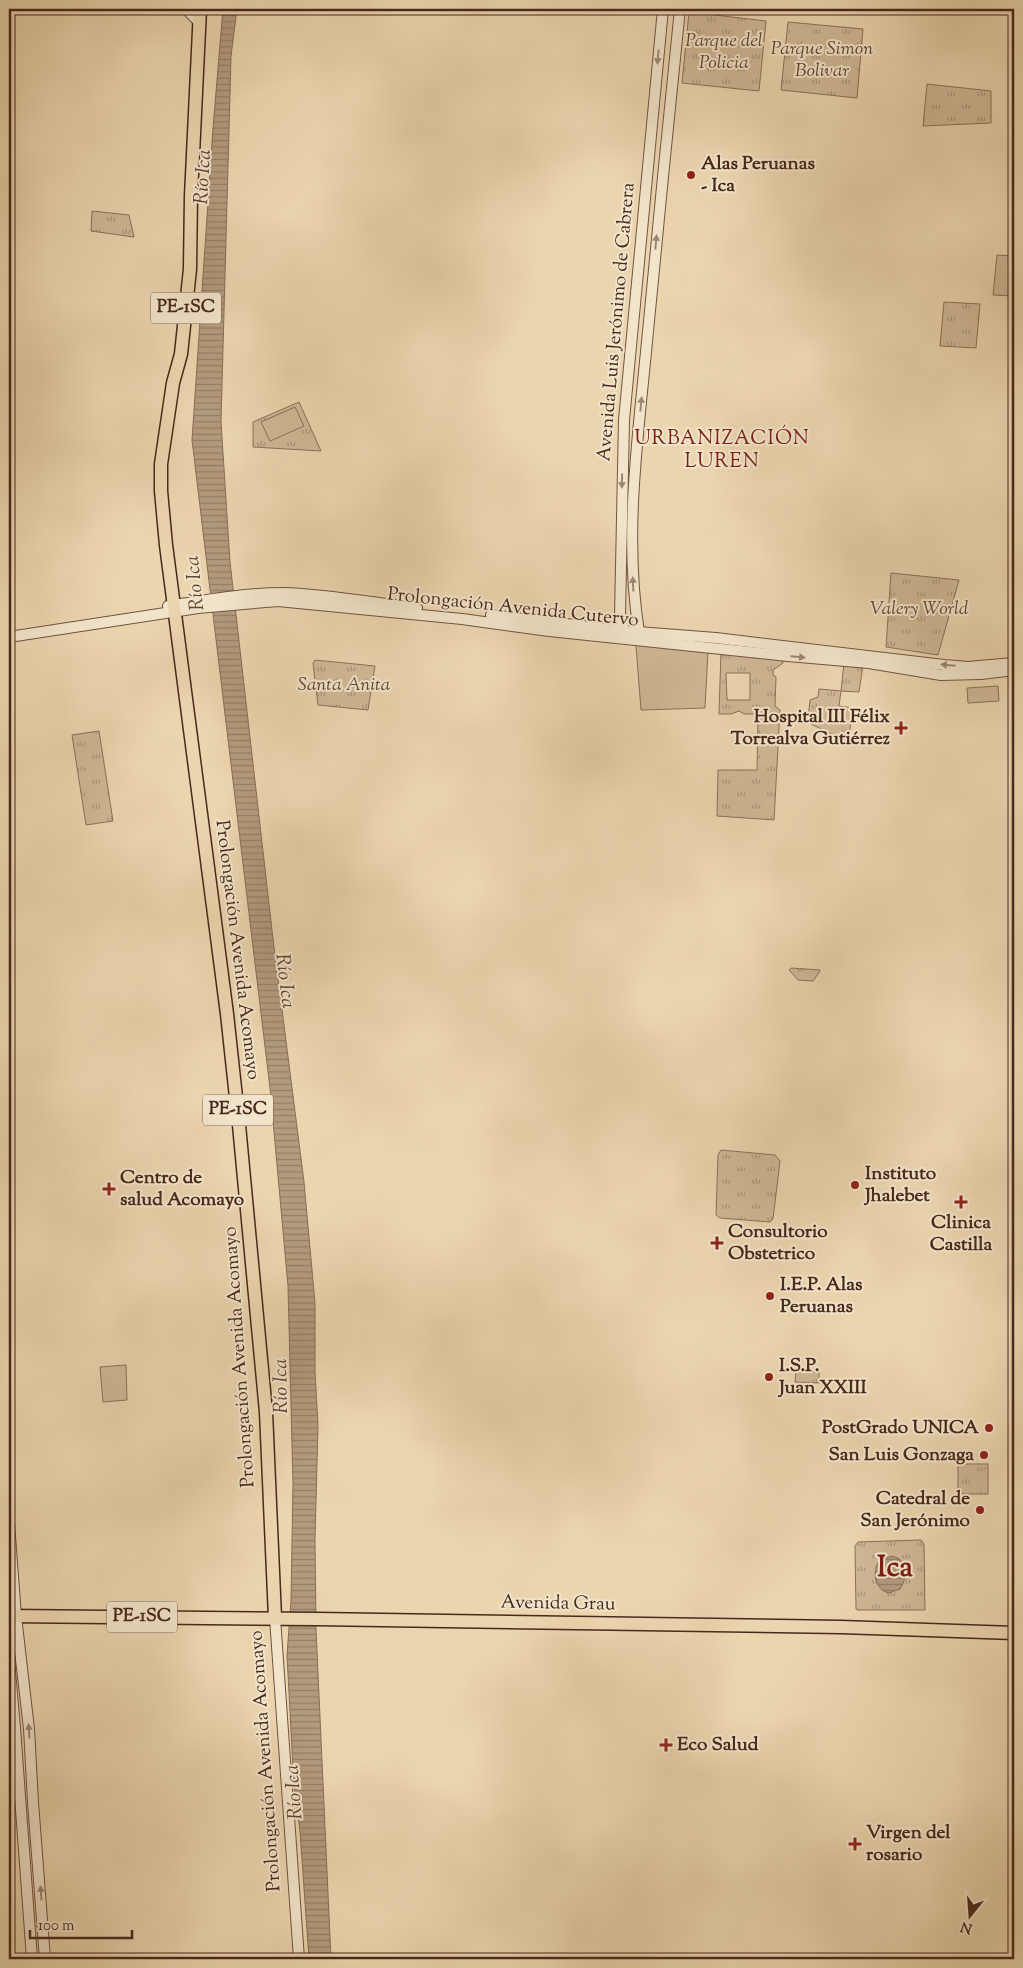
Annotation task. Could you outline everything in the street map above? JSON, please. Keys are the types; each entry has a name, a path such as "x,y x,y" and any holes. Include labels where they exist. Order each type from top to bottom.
{"main road":[{"name":"Prolongación Avenida Acomayo","path":"200,15 191,196 190,269 181,354 173,383 161,464 162,512 186,711 227,1014 254,1268 280,1619"},
{"name":"PE-1SC","path":"12,1616 280,1619"},
{"name":"Avenida Grau","path":"280,1619 841,1627 1014,1633"}],"street":[{"path":"186,9 200,15"},
{"name":"Avenida Luis Jerónimo de Cabrera","path":"626,635 620,616 624,420 663,9"},
{"name":"Avenida Luis Jerónimo de Cabrera","path":"639,632 635,607 631,550 637,445 680,9"},
{"name":"Prolongación Avenida Cutervo","path":"9,637 198,604 300,594 603,628 626,635 639,632 716,638 968,667 1014,663"},
{"name":"Prolongación Avenida Cutervo","path":"245,599 305,603 626,635 869,663 941,675 981,674 1014,670"},
{"name":"Prolongación Avenida Cutervo","path":"9,630 175,609"},
{"path":"603,628 616,622 620,616"},
{"path":"9,1522 12,1616 30,1728 33,1802 46,1959"},
{"name":"Prolongación Avenida Acomayo","path":"280,1619 299,1959"},
{"path":"9,1660 32,1959"}],"green space":[{"name":"Parque del Policia","path":"689,12 766,21 759,91 682,83"},
{"name":"Parque Simon Bolivar","path":"788,22 863,29 857,98 781,90"},
{"path":"927,84 991,91 991,123 923,126"},
{"path":"92,211 129,215 134,237 91,231"},
{"path":"997,255 1014,256 1012,296 993,295"},
{"path":"944,302 980,304 976,348 940,346"},
{"path":"299,402 321,451 253,447 253,422"},
{"path":"295,407 304,426 270,441 261,422"},
{"name":"Valery World","path":"891,573 959,580 938,655 886,647"},
{"path":"641,640 708,651 705,708 641,710 636,646"},
{"path":"721,651 783,659 783,663 773,670 773,675 776,677 775,706 780,710 774,820 717,816 718,770 757,770 758,714 744,714 739,711 731,714 719,714","holes":["726,673 750,673 750,700 727,700"]},
{"name":"Santa Anita","path":"315,660 375,666 368,710 318,705 313,663"},
{"path":"844,663 863,665 859,692 841,691"},
{"path":"998,686 999,701 968,703 967,688"},
{"path":"819,689 841,691 839,706 853,708 848,742 811,724 818,719 814,713 802,720 803,715 809,710 810,700 818,697"},
{"path":"99,731 113,821 86,825 72,735"},
{"path":"791,968 820,971 813,981 798,980 789,970"},
{"path":"721,1150 775,1155 780,1161 773,1219 770,1222 720,1218 716,1215 718,1155"},
{"path":"126,1365 127,1400 103,1402 100,1367"},
{"path":"796,1371 819,1372 819,1383 795,1382"},
{"path":"958,1464 988,1464 988,1494 958,1494"},
{"path":"921,1540 924,1544 925,1610 856,1609 855,1546 858,1542"}],"water":[{"name":"Río Ica","path":"223,9 237,9 231,56 221,422 230,562 273,939 304,1182 315,1303 315,1371 318,1426 315,1539 316,1629 331,1959 309,1959 300,1831 294,1787 287,1655 291,1601 293,1484 288,1286 270,1088 192,440"},
{"path":"892,1556 902,1561 905,1569 905,1579 900,1589 889,1593 880,1588 875,1574 880,1560"}],"place":[{"name":"Alas Peruanas - Ica","path":"691,175"},
{"name":"Hospital III Félix Torrealva Gutiérrez","path":"901,728"},
{"name":"Instituto Jhalebet","path":"855,1185"},
{"name":"Centro de salud Acomayo","path":"109,1189"},
{"name":"Clinica Castilla","path":"961,1202"},
{"name":"Consultorio Obstetrico","path":"717,1243"},
{"name":"I.E.P. Alas Peruanas","path":"770,1296"},
{"name":"I.S.P. Juan XXIII","path":"769,1377"},
{"name":"PostGrado UNICA","path":"989,1428"},
{"name":"San Luis Gonzaga","path":"984,1455"},
{"name":"Catedral de San Jerónimo","path":"980,1510"},
{"name":"Eco Salud","path":"666,1745"},
{"name":"Virgen del rosario","path":"855,1844"}],"district":[{"name":"URBANIZACIÓN LUREN","path":"722,450"},
{"name":"Ica","path":"895,1569"}]}
